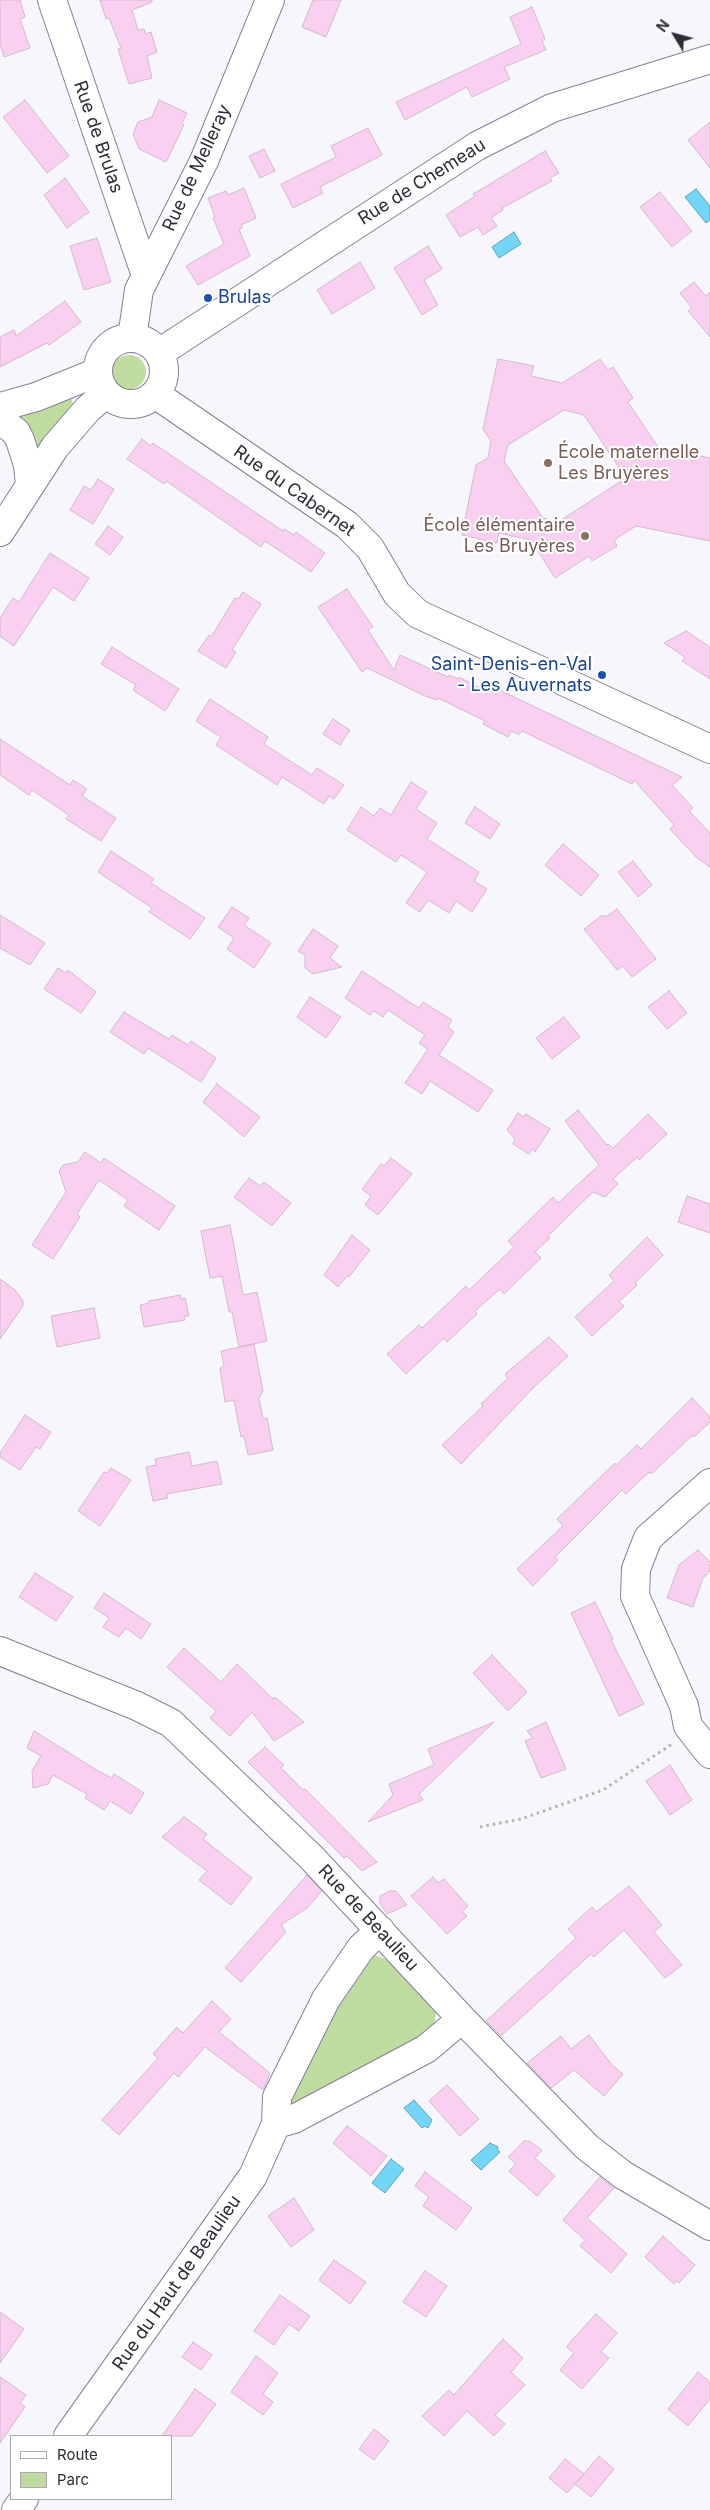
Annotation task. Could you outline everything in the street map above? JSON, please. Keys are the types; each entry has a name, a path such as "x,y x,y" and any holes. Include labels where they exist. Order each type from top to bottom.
{"street":[{"name":"Rue de Brulas","path":"52,0 143,267 148,270"},
{"name":"Rue de Melleray","path":"133,332 139,290 204,161 270,0"},
{"name":"Rue de Chemeau","path":"163,350 477,146 552,108 710,59"},
{"path":"0,407 36,397 97,386 114,400 125,404 160,397 163,379 163,350 150,344 133,332 112,344 99,362 97,386 55,446 0,532"},
{"name":"Rue du Cabernet","path":"160,397 347,525 370,548 397,594 418,614 710,749"},
{"path":"0,420 16,432 20,440 28,465 30,485"},
{"path":"710,1483 648,1538 636,1569 635,1596 684,1706 688,1726 710,1754"},
{"name":"Rue de Beaulieu","path":"0,1651 137,1706 171,1723 311,1857 462,2019 587,2147 604,2162 710,2226"},
{"name":"Rue du Haut de Beaulieu","path":"69,2435 253,2176 276,2124 276,2097 326,1999 361,1948 380,1930"},
{"path":"276,2124 294,2120 426,2049 462,2019"}],"path":[{"path":"122,327 133,332 149,330 160,337 163,350 175,369 174,380 146,414 136,416 114,414 97,386 89,354 102,336 122,327"},
{"path":"480,1826 521,1819 603,1790 692,1731"}],"green space":[{"path":"129,355 141,360 146,372 141,384 129,389 117,384 112,372 117,360"},
{"path":"69,390 74,408 35,456 4,415"},
{"path":"374,1955 390,1961 436,2011 434,2029 290,2108 285,2103 333,2009 357,1979 366,1960"}],"water":[{"path":"696,189 710,206 710,220 706,223 685,197"},
{"path":"514,232 521,244 499,258 492,247"},
{"path":"414,2100 432,2120 428,2128 425,2126 422,2128 404,2108"},
{"path":"490,2143 498,2147 497,2149 500,2152 481,2170 471,2160"},
{"path":"391,2159 404,2169 385,2193 372,2183"}],"building":[{"path":"0,0 20,0 25,17 20,19 30,48 4,57 0,44"},
{"path":"100,0 152,0 152,2 132,10 138,30 144,29 145,34 151,32 157,52 147,56 152,78 129,84 118,49 121,48 109,18 106,19"},
{"path":"313,0 341,0 326,37 302,27"},
{"path":"532,7 545,39 542,41 546,50 504,67 510,79 472,97 467,87 405,120 396,102 521,44 510,17"},
{"path":"25,100 69,156 47,173 3,117"},
{"path":"159,100 187,113 182,123 184,125 166,162 139,149 133,134 138,122 152,117"},
{"path":"710,122 710,168 688,140"},
{"path":"368,128 382,155 320,187 323,193 293,208 281,184 336,157 331,146"},
{"path":"264,149 275,171 260,178 249,156"},
{"path":"545,151 559,173 550,178 552,181 502,208 503,210 491,218 497,226 483,235 478,227 460,237 446,215 475,196 473,194"},
{"path":"65,178 89,212 67,228 44,195"},
{"path":"244,188 256,218 241,225 242,228 239,229 250,256 198,285 186,266 224,244 213,218 215,217 208,198 226,191 228,195"},
{"path":"660,192 692,231 672,247 640,207"},
{"path":"97,238 111,282 84,290 70,246"},
{"path":"428,246 442,269 424,280 438,305 422,315 394,268"},
{"path":"360,262 375,288 332,314 317,290"},
{"path":"694,282 706,296 710,292 710,337 688,311 692,308 680,293"},
{"path":"65,301 81,322 49,345 47,343 0,367 0,337 14,330 16,336"},
{"path":"498,359 534,366 531,376 562,383 600,359 608,370 613,367 633,398 628,402 658,447 710,458 710,541 636,526 614,540 617,546 592,561 589,556 555,578 531,540 499,533 497,543 462,535 476,465 488,458 491,441 483,429","holes":["564,410 584,415 626,478 558,522 543,518 504,461 508,445"]},
{"path":"142,439 151,446 153,443 283,531 284,529 294,535 296,532 325,553 311,572 265,541 261,547 166,481 164,484 127,459"},
{"path":"98,479 114,489 93,524 70,510 84,486 91,490"},
{"path":"108,526 123,537 110,555 95,544"},
{"path":"50,553 89,578 74,601 53,587 14,646 0,636 0,618 13,598 19,602"},
{"path":"347,589 373,627 368,630 394,670 400,655 448,677 449,675 458,679 459,677 488,692 491,686 682,777 672,785 693,808 689,811 710,833 710,867 696,857 670,829 674,825 634,780 632,784 522,731 519,735 511,731 508,737 483,724 485,721 438,698 437,700 425,696 367,668 362,672 318,607"},
{"path":"243,592 261,604 232,650 236,652 226,668 198,651 209,635 211,637 235,598 238,599"},
{"path":"686,631 710,647 710,679 682,661 685,657 664,643"},
{"path":"112,647 179,689 165,711 133,690 136,685 101,664"},
{"path":"210,699 268,737 264,744 312,775 317,768 344,785 334,799 329,796 324,804 282,777 277,785 216,745 221,737 196,721"},
{"path":"333,719 350,730 340,745 323,734"},
{"path":"0,739 70,785 73,780 87,789 82,796 116,818 101,841 66,819 69,815 32,790 29,795 0,775"},
{"path":"411,782 427,792 416,809 437,823 427,839 479,872 474,881 487,889 472,912 456,901 449,913 428,900 420,912 406,903 427,872 401,855 396,862 347,830 361,807 374,816 380,808 391,815"},
{"path":"475,807 500,824 490,839 465,823"},
{"path":"563,844 599,875 581,896 545,865"},
{"path":"111,851 154,879 151,883 205,918 190,939 149,912 152,908 98,872"},
{"path":"633,861 652,885 638,897 618,872"},
{"path":"232,907 249,918 244,925 271,943 254,968 227,949 234,938 218,927"},
{"path":"617,909 656,959 632,977 623,966 617,970 584,929 601,916 607,916"},
{"path":"0,915 45,943 30,965 0,948"},
{"path":"313,929 338,946 330,958 342,967 313,974 305,968 305,955 298,951"},
{"path":"58,968 66,973 68,970 96,992 81,1013 44,989"},
{"path":"362,971 419,1008 423,1002 452,1020 448,1027 454,1032 439,1055 493,1090 478,1112 430,1081 422,1094 405,1083 428,1049 419,1043 425,1035 388,1010 383,1017 374,1011 370,1015 345,998"},
{"path":"669,991 687,1013 667,1029 648,1007"},
{"path":"310,997 341,1017 326,1038 297,1017"},
{"path":"124,1012 169,1039 172,1035 188,1045 191,1041 216,1058 201,1082 148,1048 144,1054 110,1032"},
{"path":"564,1017 580,1037 552,1059 536,1038"},
{"path":"217,1084 260,1117 244,1137 203,1102"},
{"path":"578,1110 607,1145 613,1148 648,1114 667,1134 639,1160 637,1157 613,1179 618,1184 605,1197 593,1192 548,1236 550,1238 535,1252 541,1258 504,1294 500,1289 475,1311 477,1314 447,1342 444,1338 406,1374 387,1354 419,1325 422,1328 466,1286 469,1290 514,1247 508,1241 553,1197 558,1203 599,1165 565,1121"},
{"path":"518,1113 524,1117 526,1114 550,1129 535,1152 532,1149 529,1154 513,1144 515,1139 507,1130"},
{"path":"85,1152 101,1163 104,1158 175,1206 159,1230 124,1206 128,1200 99,1180 77,1214 80,1217 53,1259 32,1245 66,1192 59,1171 63,1165 78,1162"},
{"path":"391,1158 412,1174 378,1215 365,1205 371,1196 362,1189 381,1164 384,1166"},
{"path":"249,1178 260,1186 264,1182 291,1203 272,1226 234,1197"},
{"path":"687,1196 710,1204 710,1233 678,1222"},
{"path":"230,1225 243,1295 257,1292 267,1341 239,1347 232,1312 229,1312 222,1276 210,1278 201,1231"},
{"path":"352,1235 370,1250 349,1277 347,1276 338,1287 324,1275"},
{"path":"647,1237 663,1255 635,1283 637,1285 619,1302 624,1306 592,1336 575,1317 614,1281 609,1275"},
{"path":"0,1279 15,1290 23,1301 23,1306 0,1339"},
{"path":"180,1295 181,1299 185,1298 189,1316 184,1316 185,1320 144,1327 140,1305 149,1303 149,1301"},
{"path":"94,1308 100,1338 57,1347 51,1316"},
{"path":"549,1337 568,1356 533,1388 461,1464 442,1445 483,1406 481,1404 508,1378 505,1374"},
{"path":"254,1344 263,1391 259,1398 263,1419 267,1418 273,1450 248,1455 244,1436 241,1437 234,1400 225,1402 220,1368 224,1366 221,1351"},
{"path":"692,1398 710,1417 710,1422 651,1474 649,1472 626,1494 622,1490 555,1557 558,1560 533,1586 517,1569 563,1526 557,1519 615,1463 616,1465 637,1445 641,1449"},
{"path":"25,1415 51,1432 40,1449 36,1447 20,1470 0,1457 0,1453"},
{"path":"189,1452 192,1466 217,1461 222,1484 167,1494 168,1498 153,1501 146,1467 156,1465 155,1459"},
{"path":"111,1468 131,1480 100,1526 78,1511 104,1472 107,1473"},
{"path":"698,1550 710,1562 710,1571 703,1578 693,1607 667,1598 679,1565"},
{"path":"35,1573 73,1597 56,1621 19,1597"},
{"path":"104,1593 151,1624 141,1639 126,1628 119,1637 103,1627 109,1618 94,1608"},
{"path":"595,1602 613,1639 611,1640 644,1704 619,1716 571,1613"},
{"path":"184,1648 221,1682 237,1664 273,1699 275,1697 304,1722 274,1741 252,1712 230,1736 210,1718 216,1711 167,1667"},
{"path":"492,1655 527,1692 508,1711 473,1673"},
{"path":"494,1722 419,1794 423,1800 368,1822 393,1795 389,1784 434,1765 428,1749"},
{"path":"546,1722 566,1769 541,1778 525,1741 533,1738 527,1731"},
{"path":"34,1731 100,1772 112,1778 114,1774 144,1793 131,1814 110,1801 104,1810 85,1798 87,1794 53,1775 48,1784 33,1788 32,1771 41,1756 27,1748"},
{"path":"265,1747 284,1765 281,1768 303,1790 305,1789 377,1862 362,1871 347,1856 344,1858 248,1762"},
{"path":"670,1765 692,1800 670,1815 646,1781"},
{"path":"184,1817 207,1834 203,1839 252,1878 231,1905 199,1880 207,1871 162,1837"},
{"path":"307,1875 322,1891 307,1908 281,1925 286,1932 241,1982 225,1968"},
{"path":"433,1877 438,1883 444,1879 468,1906 462,1912 467,1916 447,1934 411,1896"},
{"path":"629,1886 662,1925 654,1932 682,1965 665,1978 624,1930 594,1957 591,1954 501,2036 486,2021 576,1938 568,1929 592,1907 596,1912"},
{"path":"390,1891 396,1891 407,1905 387,1914 380,1903 380,1896"},
{"path":"212,2001 231,2019 219,2032 270,2073 263,2090 205,2047 178,2077 174,2073 119,2135 102,2120 158,2058 153,2054 177,2027 183,2033"},
{"path":"589,2035 612,2065 623,2074 604,2096 574,2070 551,2088 527,2063 561,2036 571,2049"},
{"path":"447,2085 479,2119 460,2136 429,2101"},
{"path":"347,2126 387,2156 371,2176 333,2143"},
{"path":"524,2141 529,2141 542,2150 535,2158 555,2176 537,2196 509,2171 516,2164 508,2157"},
{"path":"425,2172 472,2208 456,2230 423,2206 429,2197 415,2186"},
{"path":"600,2177 614,2188 587,2218 627,2254 611,2273 580,2246 585,2240 563,2220"},
{"path":"294,2198 314,2230 291,2247 268,2216"},
{"path":"663,2236 695,2265 679,2283 676,2281 674,2284 645,2257"},
{"path":"334,2260 366,2282 350,2304 319,2280"},
{"path":"425,2271 447,2286 426,2317 403,2302"},
{"path":"280,2295 310,2316 299,2331 289,2324 274,2345 254,2331"},
{"path":"0,2312 24,2329 0,2363"},
{"path":"596,2314 617,2333 601,2352 609,2358 582,2389 560,2370 574,2353 567,2347"},
{"path":"503,2339 523,2358 511,2372 525,2385 495,2415 505,2424 494,2436 467,2411 444,2436 422,2416 449,2390 454,2395"},
{"path":"193,2342 212,2355 201,2370 182,2357"},
{"path":"256,2356 278,2373 263,2394 273,2402 263,2415 231,2392"},
{"path":"698,2372 710,2382 710,2399 688,2426 668,2409"},
{"path":"0,2377 26,2395 20,2403 25,2407 0,2443"},
{"path":"195,2389 216,2404 192,2436 163,2435"},
{"path":"374,2429 389,2441 374,2460 359,2449"},
{"path":"599,2456 614,2469 591,2497 575,2484"},
{"path":"565,2459 584,2474 567,2493 549,2478"}],"place":[{"name":"Brulas","path":"208,298"},
{"name":"École maternelle Les Bruyères","path":"548,463"},
{"name":"École élémentaire Les Bruyères","path":"585,536"},
{"name":"Saint-Denis-en-Val - Les Auvernats","path":"602,675"}]}
